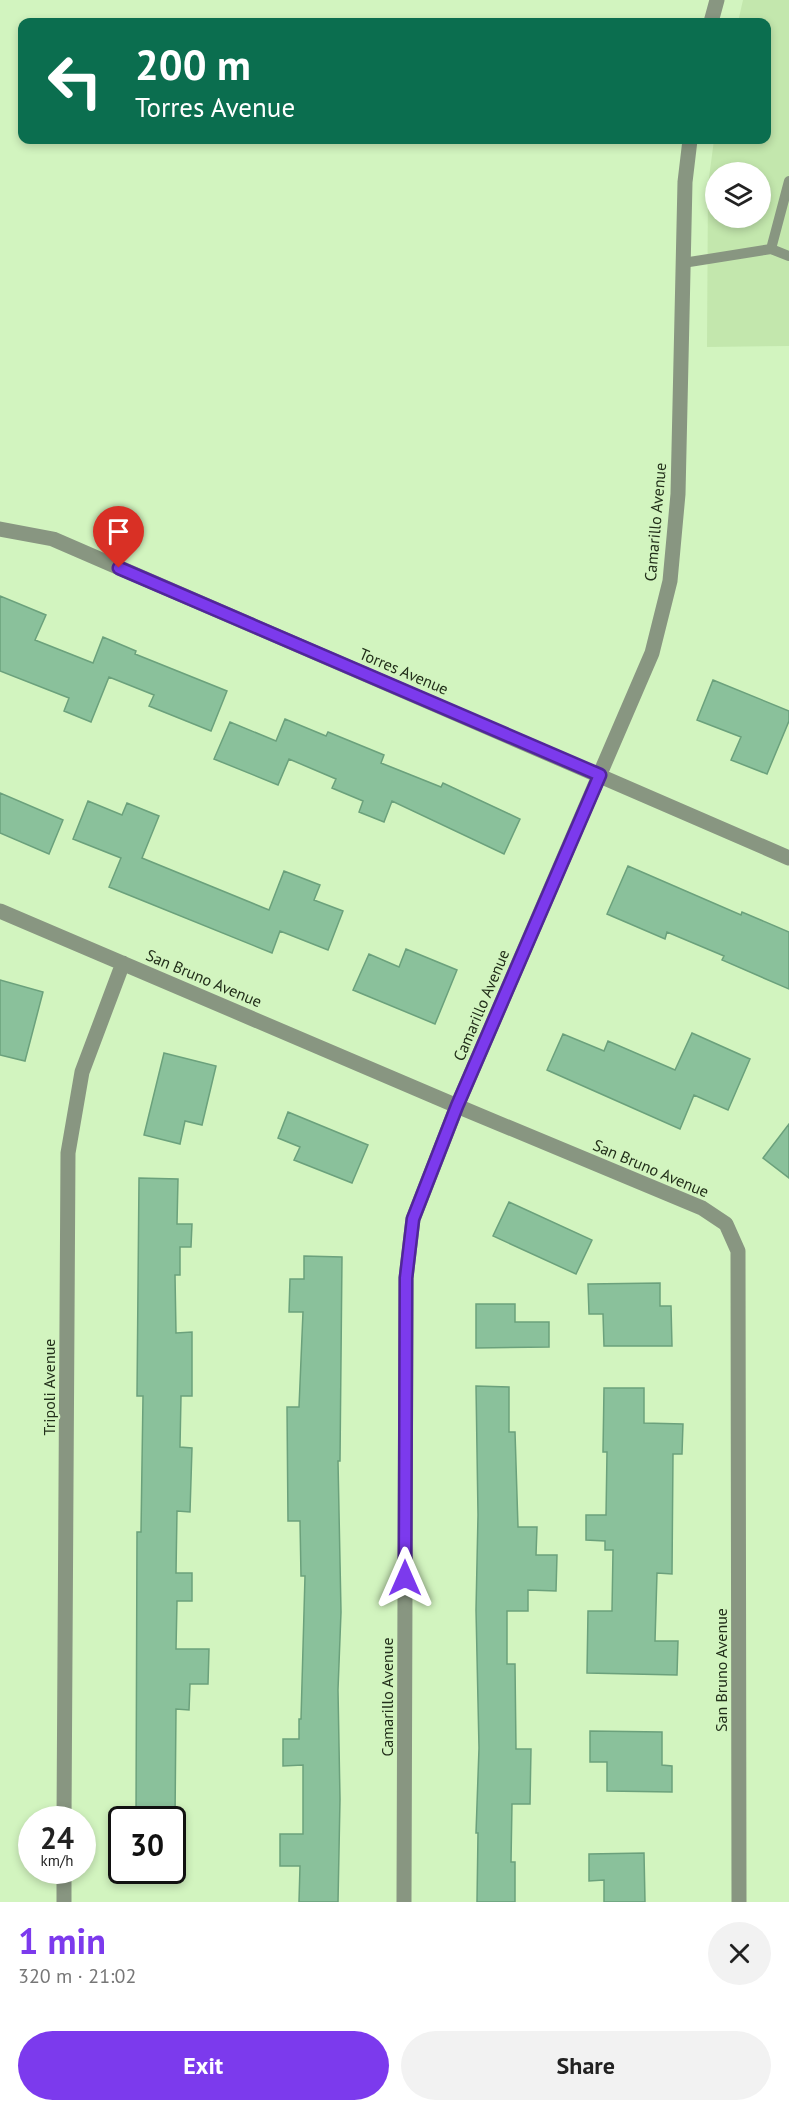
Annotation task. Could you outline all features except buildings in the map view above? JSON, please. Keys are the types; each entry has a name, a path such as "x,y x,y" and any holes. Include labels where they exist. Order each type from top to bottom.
{"street":[{"path":"712,18 717,0"},
{"name":"Camarillo Avenue","path":"404,1902 406,1278 413,1219 457,1106 652,653 670,581 678,494 685,182 690,144"},
{"name":"Torres Avenue","path":"0,529 53,540 789,858"},
{"name":"San Bruno Avenue","path":"0,911 702,1208 726,1224 738,1251 739,1902"},
{"name":"Tripoli Avenue","path":"64,1806 68,1153 82,1072 123,963"},
{"path":"64,1884 64,1902"}],"lane":[{"path":"771,249 789,181"},
{"path":"683,264 771,249 789,256"}],"shaded area":[{"path":"743,0 789,0 789,346 707,347 708,228 771,228 771,162 711,162 713,144 771,144 771,18 739,18"}],"route":[{"path":"119,568 600,775 457,1106 413,1219 406,1278 405,1578"}]}
